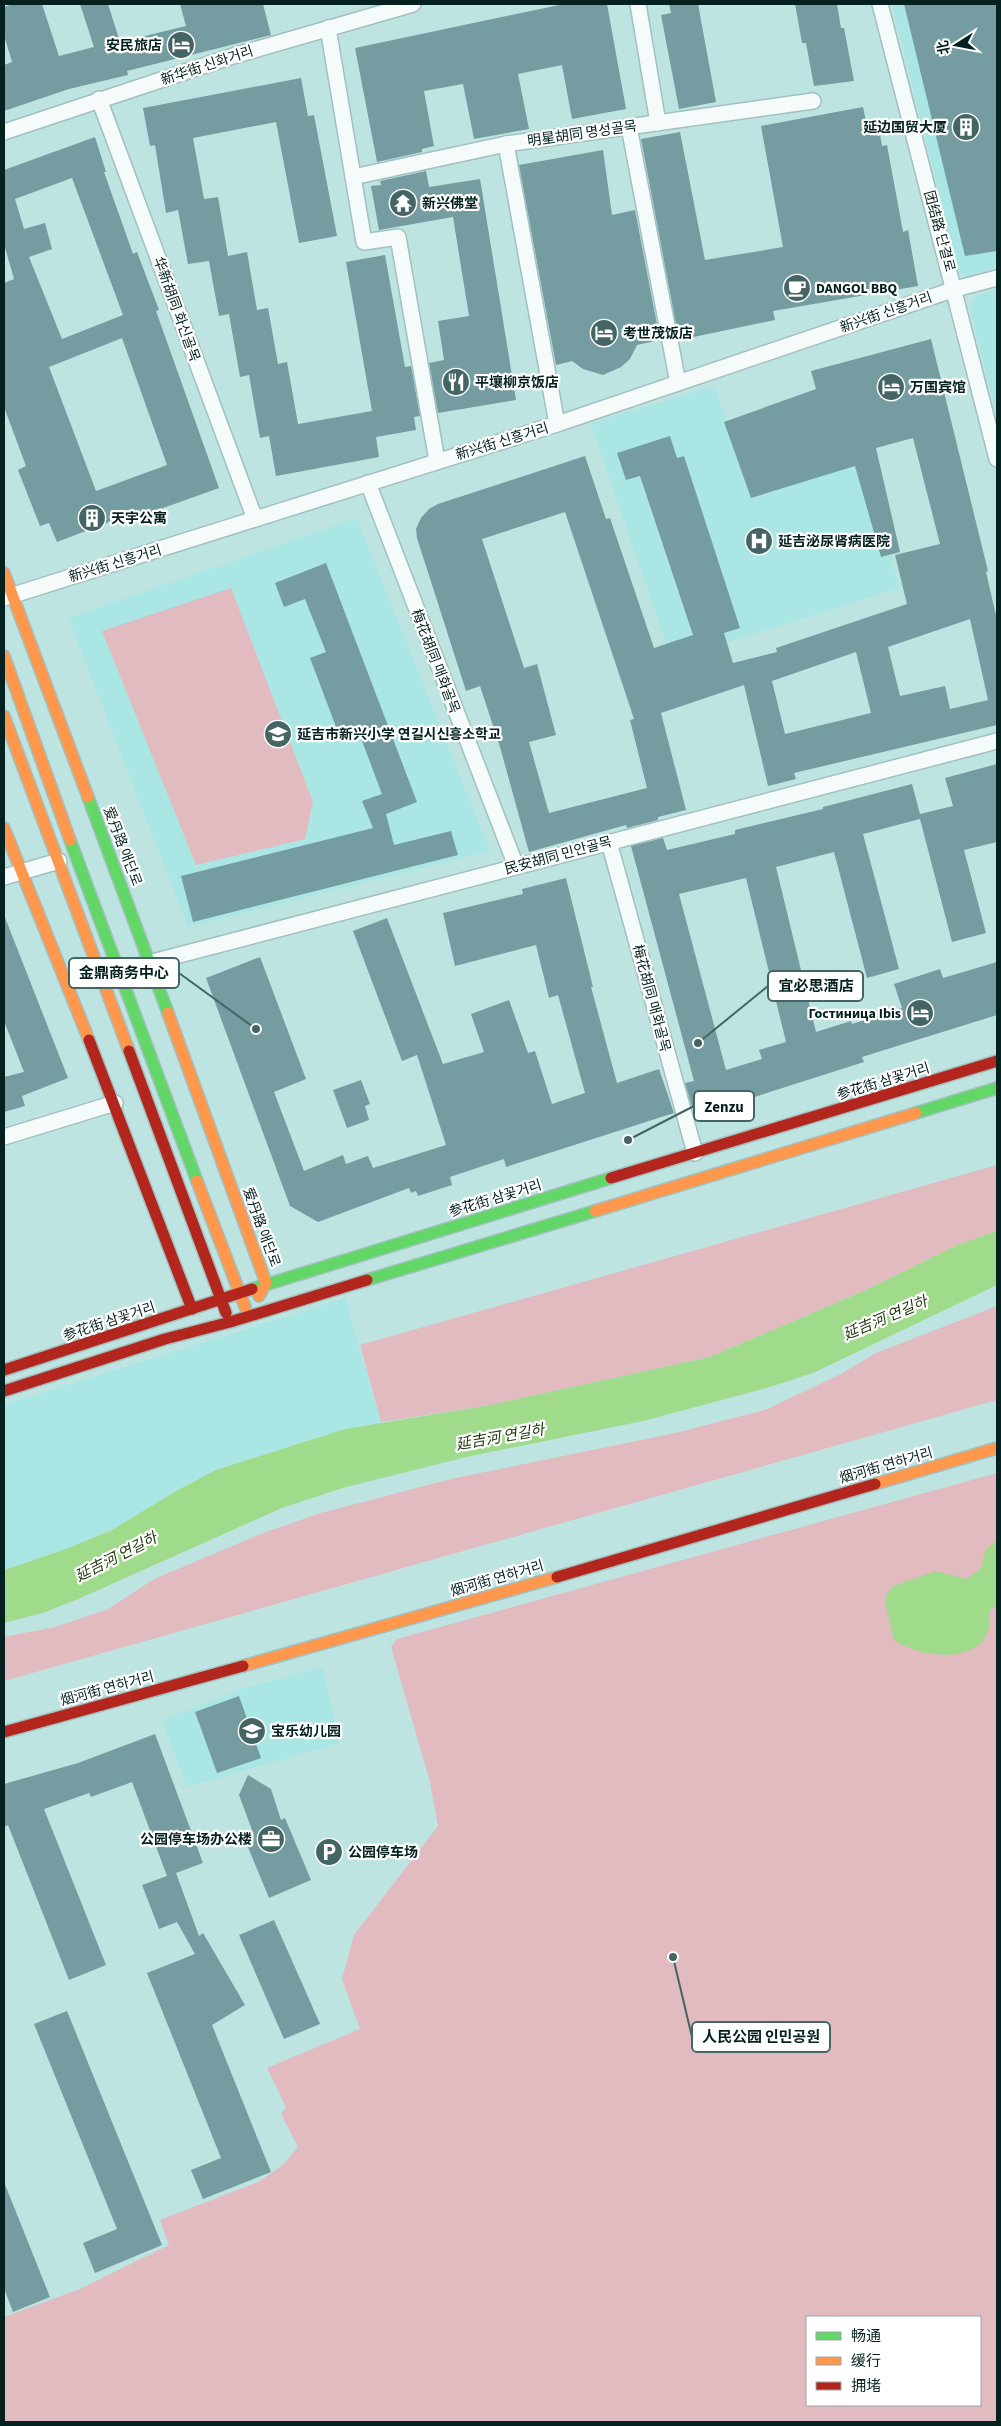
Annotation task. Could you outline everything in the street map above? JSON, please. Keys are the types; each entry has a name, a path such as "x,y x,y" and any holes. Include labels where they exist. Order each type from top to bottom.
{"main road":[{"name":"爱丹路 애단로","path":"4,573 8,596 150,962 266,1283 248,1315"},
{"path":"4,656 118,971 248,1315"},
{"path":"4,716 230,1322"},
{"path":"4,828 115,1103 192,1309 230,1322"},
{"name":"参花街 삼꽃거리","path":"4,1370 221,1300 266,1283 997,1061"},
{"path":"4,1391 165,1339 230,1322 997,1088"},
{"name":"烟河街 연하거리","path":"4,1732 381,1628 997,1448"}],"street":[{"name":"新华街 신화거리","path":"4,132 99,99 328,28 413,4"},
{"path":"638,4 658,123"},
{"name":"团结路 단결로","path":"880,4 955,289 997,459"},
{"path":"328,28 364,242 398,236 437,461"},
{"name":"华新胡同 화신골목","path":"99,99 255,519"},
{"name":"明星胡同 명성골목","path":"353,178 506,144 813,101"},
{"path":"629,127 678,382"},
{"path":"506,144 557,424"},
{"name":"新兴街 신흥거리","path":"8,596 557,424 955,289 997,278"},
{"name":"梅花胡同 매화골목","path":"368,483 516,866"},
{"name":"民安胡同 민안골목","path":"118,971 997,742"},
{"name":"梅花胡同 매화골목","path":"609,842 695,1154"},
{"path":"4,877 59,861"},
{"path":"4,1137 115,1103"}],"shaded area":[{"name":"延边国贸大厦","path":"892,4 997,4 997,267 966,277 959,273"},
{"path":"997,289 997,417 969,305 979,295"},
{"name":"延吉泌尿肾病医院","path":"714,386 745,470 862,461 900,588 728,642 722,626 666,644 591,423"},
{"name":"延吉市新兴小学 연길시신흥소학교","path":"357,518 490,851 188,927 68,618"},
{"path":"231,588 313,802 305,839 196,865 102,631"},
{"path":"997,1165 997,1231 957,1245 866,1290 710,1357 490,1405 381,1422 360,1345"},
{"path":"345,1298 381,1422 345,1429 216,1470 176,1491 112,1530 66,1549 4,1570 4,1405"},
{"path":"997,1306 997,1400 4,1681 4,1637 55,1627 108,1609 154,1579 263,1533 321,1513 451,1479 675,1433 765,1410 841,1374 876,1353"},
{"path":"997,1473 997,2422 4,2422 4,2317 80,2289 169,2245 160,2220 258,2182 283,2165 298,2147 281,2114 286,2107 267,2068 360,2029 342,1979 354,1935 438,1826 430,1782 391,1647 397,1639"},
{"name":"宝乐幼儿园","path":"323,1667 339,1743 187,1787 162,1720 247,1687"}],"water":[{"name":"延吉河 연길하","path":"997,1231 997,1285 813,1373 767,1388 643,1421 466,1457 346,1487 282,1508 76,1600 43,1613 4,1623 4,1570 66,1549 112,1530 176,1491 216,1470 345,1429 490,1405 710,1357 866,1290 957,1245"},
{"path":"997,1540 997,1605 989,1610 989,1628 982,1641 971,1649 957,1654 940,1655 908,1647 894,1640 885,1603 887,1593 893,1586 936,1571 967,1579 982,1567 985,1551"}],"building":[{"path":"13,4 42,4 59,56 94,47 80,4 108,4 120,42 186,26 180,4 263,4 271,35 127,71 128,75 69,89 4,111 4,65 12,62 4,35 4,7"},
{"path":"564,4 607,4 626,109 572,119 562,65 518,74 529,129 474,139 463,84 424,91 434,146 422,149 422,152 377,162 355,48"},
{"path":"669,4 698,4 716,102 679,109 661,15 671,13"},
{"path":"795,4 837,4 841,28 844,28 854,81 814,86 806,43 802,43"},
{"name":"延边国贸大厦","path":"904,4 997,4 997,251 965,256"},
{"path":"301,78 308,116 314,115 337,236 299,243 276,122 193,138 204,199 218,197 228,256 247,252 257,310 268,308 278,364 287,362 298,424 372,411 346,262 385,255 405,367 411,366 420,416 414,417 416,430 376,437 379,457 276,476 269,436 260,438 249,375 240,377 229,314 219,316 209,261 188,264 178,210 166,213 155,145 150,146 143,108"},
{"path":"863,107 868,131 879,129 882,146 887,145 903,232 908,230 918,286 773,311 775,320 679,340 641,139 680,132 705,260 783,247 761,126"},
{"path":"95,137 106,172 104,172 133,254 137,252 159,310 156,311 219,488 124,522 122,517 57,542 49,523 40,526 18,470 26,466 4,407 4,283 14,279 4,244 4,170","holes":["72,178 123,315 62,339 29,257 52,249 45,223 24,229 15,199","122,338 167,465 96,491 49,367"]},
{"path":"603,150 612,215 635,210 660,340 637,345 630,359 621,367 603,375 583,369 572,361 556,365 519,165"},
{"path":"426,171 429,187 480,179 516,400 438,413 429,363 444,360 438,321 469,316 453,217 379,230 371,186 381,185 380,181"},
{"path":"931,339 988,571 986,572 997,620 997,725 794,773 796,779 768,786 744,685 661,713 686,810 658,817 658,820 627,828 626,825 529,852 500,747 480,686 466,691 417,538 416,529 421,518 429,509 438,504 585,456 606,519 610,518 654,648 693,635 640,476 626,480 617,453 670,436 677,458 684,456 740,628 724,633 733,663 777,652 776,648 907,604 895,555 940,544 913,438 876,448 900,552 881,557 855,466 751,498 724,422 816,389 811,371","holes":["565,512 634,719 630,720 647,788 549,813 529,742 556,735 537,664 524,668 482,539","970,619 988,700 950,709 945,686 900,696 888,647","856,652 871,713 785,734 772,681"]},
{"path":"326,563 417,802 386,814 394,845 451,831 458,855 193,922 181,876 373,828 362,801 382,794 359,733 341,740 310,658 326,652 305,599 284,607 275,583"},
{"path":"997,764 997,842 964,850 986,933 952,942 920,819 863,834 899,969 867,978 834,852 776,867 816,1032 851,1021 852,1024 902,1008 894,984 940,969 943,978 997,962 997,1015 862,1057 864,1062 698,1115 695,1106 692,1107 685,1083 694,1081 631,846 663,838 667,850 735,834 735,830 823,809 823,807 912,784 920,814 953,806 945,778","holes":["746,878 786,1042 759,1050 762,1059 726,1070 679,894"]},
{"path":"566,878 593,987 591,987 617,1083 659,1069 674,1113 506,1167 504,1159 450,1177 452,1185 418,1196 416,1191 411,1193 409,1188 318,1222 290,1206 206,978 260,957 306,1079 274,1092 304,1171 343,1155 346,1164 368,1156 373,1168 446,1145 417,1055 402,1061 353,931 387,918 443,1064 484,1052 471,1014 509,1000 528,1053 535,1051 552,1104 585,1093 558,995 549,998 536,945 455,966 443,913 523,894 522,889"},
{"path":"4,915 68,1078 22,1096 25,1106 4,1112 4,1077 24,1072 4,1021"},
{"path":"361,1080 370,1104 365,1106 369,1120 347,1128 333,1090"},
{"path":"239,1696 261,1758 217,1773 195,1712"},
{"path":"155,1734 203,1863 176,1873 199,1936 203,1933 245,2005 212,2025 271,2172 203,2199 191,2170 221,2158 147,1973 195,1954 177,1922 159,1929 142,1885 167,1876 132,1782 91,1797 89,1793 44,1809 106,1965 69,1980 8,1825 4,1827 4,1784 78,1763"},
{"name":"公园停车场办公楼","path":"248,1775 271,1789 281,1820 285,1818 311,1880 269,1898 245,1840 251,1838 249,1832 252,1830 239,1795"},
{"path":"274,1920 320,2024 284,2039 239,1935"},
{"path":"67,2011 162,2245 95,2273 83,2243 117,2229 34,2024"},
{"path":"4,2182 50,2297 13,2312 4,2288"}],"traffic: fast":[{"path":"88,797 168,1013"},
{"path":"70,840 197,1181"},
{"path":"916,1113 997,1088"},
{"path":"252,1289 611,1178"},
{"path":"367,1280 595,1211"}],"traffic: slow":[{"path":"4,573 88,797"},
{"path":"4,656 70,840"},
{"path":"4,716 129,1051"},
{"path":"4,828 89,1040"},
{"path":"168,1013 266,1283 259,1296"},
{"path":"595,1211 916,1113"},
{"path":"197,1181 245,1307"},
{"path":"875,1484 997,1448"},
{"path":"243,1666 557,1577"}],"traffic: jam":[{"path":"89,1040 192,1309"},
{"path":"129,1051 226,1313"},
{"path":"611,1178 997,1061"},
{"path":"4,1391 165,1339 230,1322 367,1280"},
{"path":"4,1370 252,1289"},
{"path":"557,1577 875,1484"},
{"path":"4,1732 243,1666"}],"place":[{"name":"安民旅店","path":"181,45"},
{"name":"延边国贸大厦","path":"966,127"},
{"name":"新兴佛堂","path":"403,203"},
{"name":"DANGOL BBQ","path":"797,288"},
{"name":"考世茂饭店","path":"604,333"},
{"name":"平壤柳京饭店","path":"456,382"},
{"name":"万国宾馆","path":"891,387"},
{"name":"天宇公寓","path":"92,518"},
{"name":"延吉泌尿肾病医院","path":"759,541"},
{"name":"延吉市新兴小学 연길시신흥소학교","path":"278,734"},
{"name":"Гостиница Ibis","path":"920,1013"},
{"name":"金鼎商务中心","path":"256,1029"},
{"name":"宜必思酒店","path":"698,1043"},
{"name":"Zenzu","path":"628,1140"},
{"name":"宝乐幼儿园","path":"252,1731"},
{"name":"公园停车场办公楼","path":"271,1839"},
{"name":"公园停车场","path":"329,1852"},
{"name":"人民公园 인민공원","path":"673,1957"}]}
